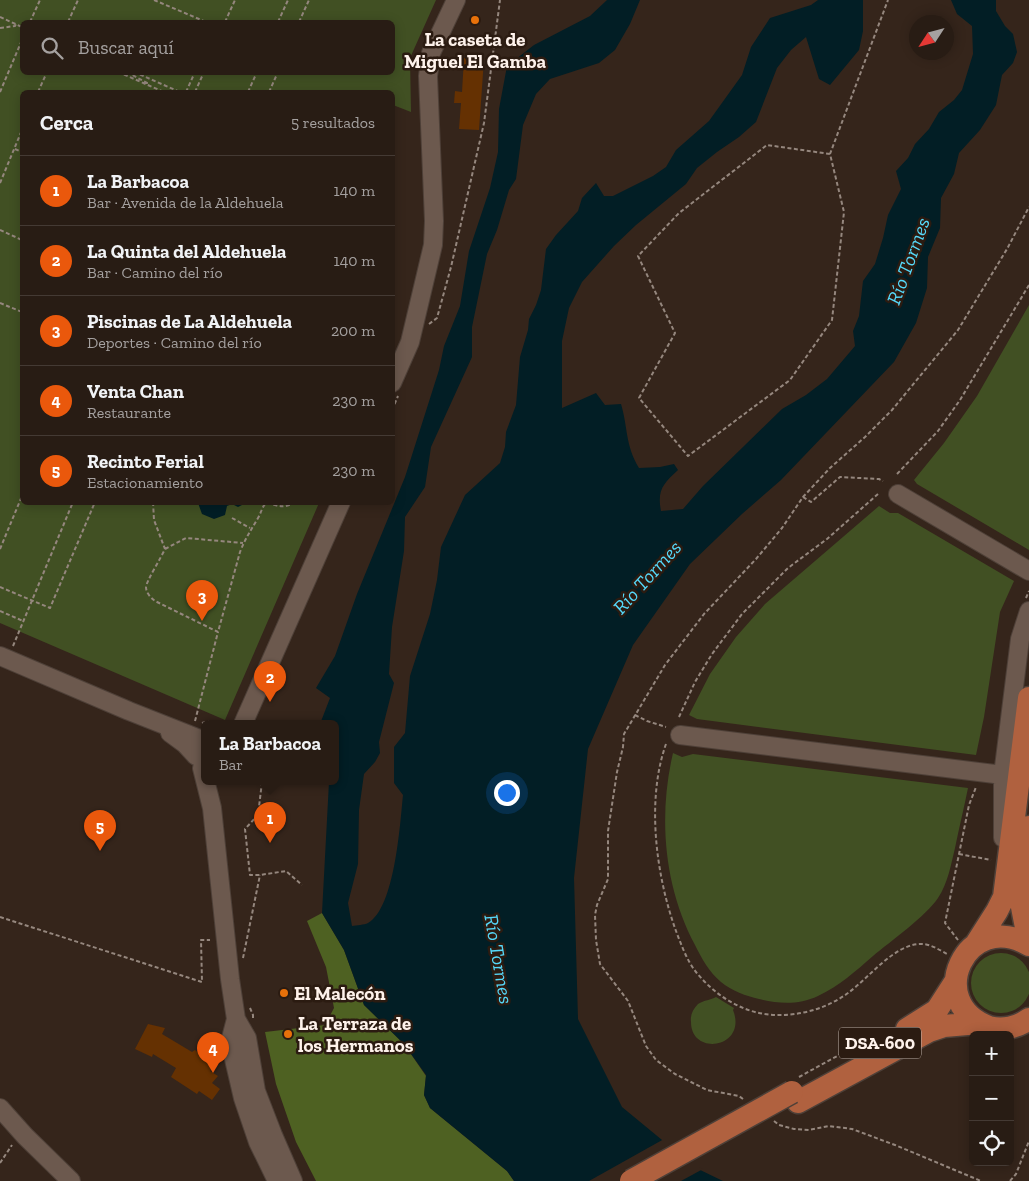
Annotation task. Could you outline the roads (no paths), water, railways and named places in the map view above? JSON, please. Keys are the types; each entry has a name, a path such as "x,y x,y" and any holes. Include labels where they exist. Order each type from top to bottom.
{"main road":[{"name":"DSA-600","path":"631,1181 937,1010 955,982 958,967 965,954 962,941 997,911 1004,897 1001,866 1029,698"},
{"path":"1029,824 1021,902 1029,944"},
{"path":"962,941 1003,936 1029,944"},
{"path":"955,982 958,998 966,1013 979,1023"},
{"name":"DSA-600","path":"655,1181 795,1091 929,1031 944,1026 979,1023 993,1028 1008,1028 1027,1023"}],"street":[{"path":"395,376 412,334 433,245 434,221 428,76 431,53 456,0"},
{"path":"898,494 1029,571"},
{"path":"245,720 340,505"},
{"path":"1001,866 1003,775 1026,606"},
{"path":"3,658 156,722 200,752"},
{"path":"671,735 1003,775"},
{"path":"207,785 212,808 230,978 245,1020 256,1092 294,1181"},
{"path":"212,808 216,785"},
{"path":"245,1020 230,1042 243,1098 258,1142 277,1181"},
{"path":"0,1108 25,1136 71,1181"}],"water":[{"name":"Río Tormes","path":"607,0 640,0 630,24 615,50 599,63 550,79 536,94 523,125 516,179 509,190 497,230 487,254 472,327 472,357 431,447 425,487 405,517 404,551 392,627 389,674 394,683 379,742 380,753 364,774 359,810 358,864 348,903 352,926 368,923 377,914 390,884 398,844 403,795 394,783 394,747 405,733 410,676 430,614 441,547 465,495 500,463 505,447 506,432 516,405 520,357 528,330 529,319 541,290 546,249 578,211 582,198 596,183 604,196 613,196 653,176 666,167 676,150 709,121 742,75 751,47 770,18 811,5 818,0 863,0 863,31 859,50 830,85 819,79 806,37 791,50 777,68 756,122 697,168 686,184 636,225 614,246 582,282 569,308 562,341 562,408 596,393 605,405 621,404 631,452 639,468 674,464 678,470 662,488 660,498 661,511 683,509 703,486 782,409 806,395 827,379 855,346 853,331 859,316 863,281 875,264 888,215 901,189 896,171 908,158 915,144 929,129 939,112 954,100 962,90 973,54 972,26 957,14 951,0 996,0 996,11 1005,26 1013,34 1017,52 1013,63 1002,75 996,105 980,130 959,153 954,174 941,198 940,228 928,257 927,288 916,323 894,362 781,480 690,564 633,645 588,749 574,878 578,1019 622,1107 696,1168 723,1181 514,1181 507,1171 430,1108 424,1095 426,1075 404,1044 364,1005 344,950 322,913 329,785 339,785 339,720 322,720 330,698 316,688 335,656 357,594 395,505 439,370 444,346 460,306 469,251 490,188 498,152 499,109 507,66 534,45 590,16"},
{"path":"199,505 230,505 227,506 225,515 214,519 202,514"}],"place":[{"name":"La caseta de Miguel El Gamba","path":"475,20"},
{"name":"Piscinas de La Aldehuela","path":"202,621"},
{"name":"La Quinta del Aldehuela","path":"270,702"},
{"name":"La Barbacoa","path":"270,843"},
{"name":"Recinto Ferial","path":"100,851"},
{"name":"El Malecón","path":"284,993"},
{"name":"La Terraza de los Hermanos","path":"288,1034"},
{"name":"Venta Chan","path":"213,1073"}]}
